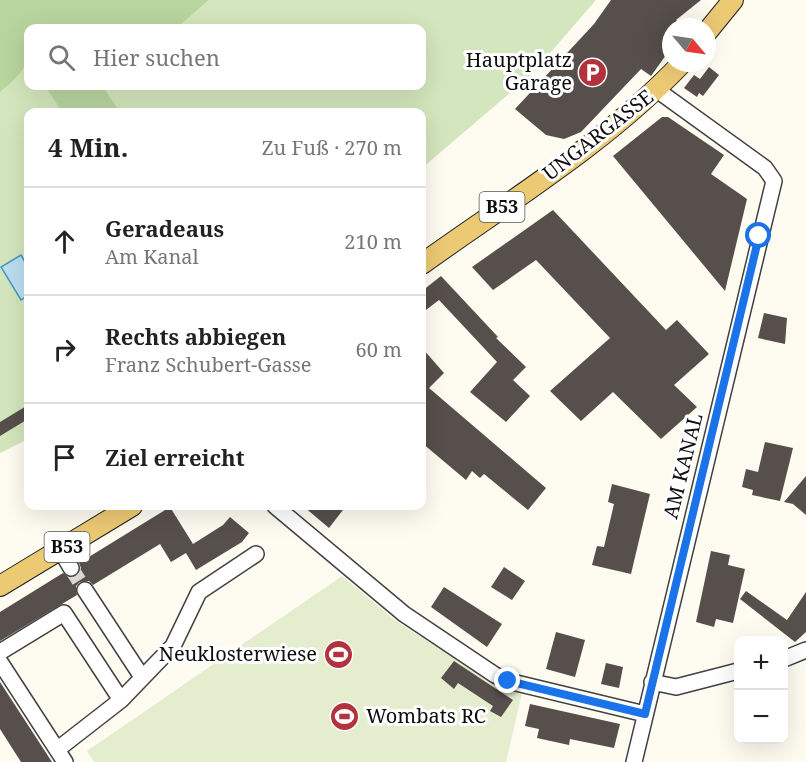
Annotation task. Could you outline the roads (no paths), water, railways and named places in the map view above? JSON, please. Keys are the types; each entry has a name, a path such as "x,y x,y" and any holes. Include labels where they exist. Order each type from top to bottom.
{"main road":[{"path":"716,21 733,0"},
{"name":"UNGARGASSE","path":"426,261 584,151 657,90 674,72"},
{"name":"B53","path":"0,586 66,559 127,510"}],"street":[{"name":"AM KANAL","path":"634,762 774,181 765,168 657,90"},
{"path":"280,510 404,614 495,675 508,681 645,714"},
{"path":"0,662 62,755 121,700 173,646 200,592 256,554"},
{"path":"86,590 142,677"},
{"path":"0,652 64,613 121,700"},
{"path":"788,657 806,650"},
{"path":"652,682 676,687 734,672"}],"water":[{"path":"21,255 24,260 24,298 21,300 1,267"}],"tunnel":[{"path":"71,568 85,590"}],"place":[{"name":"Hauptplatz Garage","path":"593,72"},
{"name":"Neuklosterwiese","path":"338,654"},
{"name":"Wombats RC","path":"345,716"}]}
